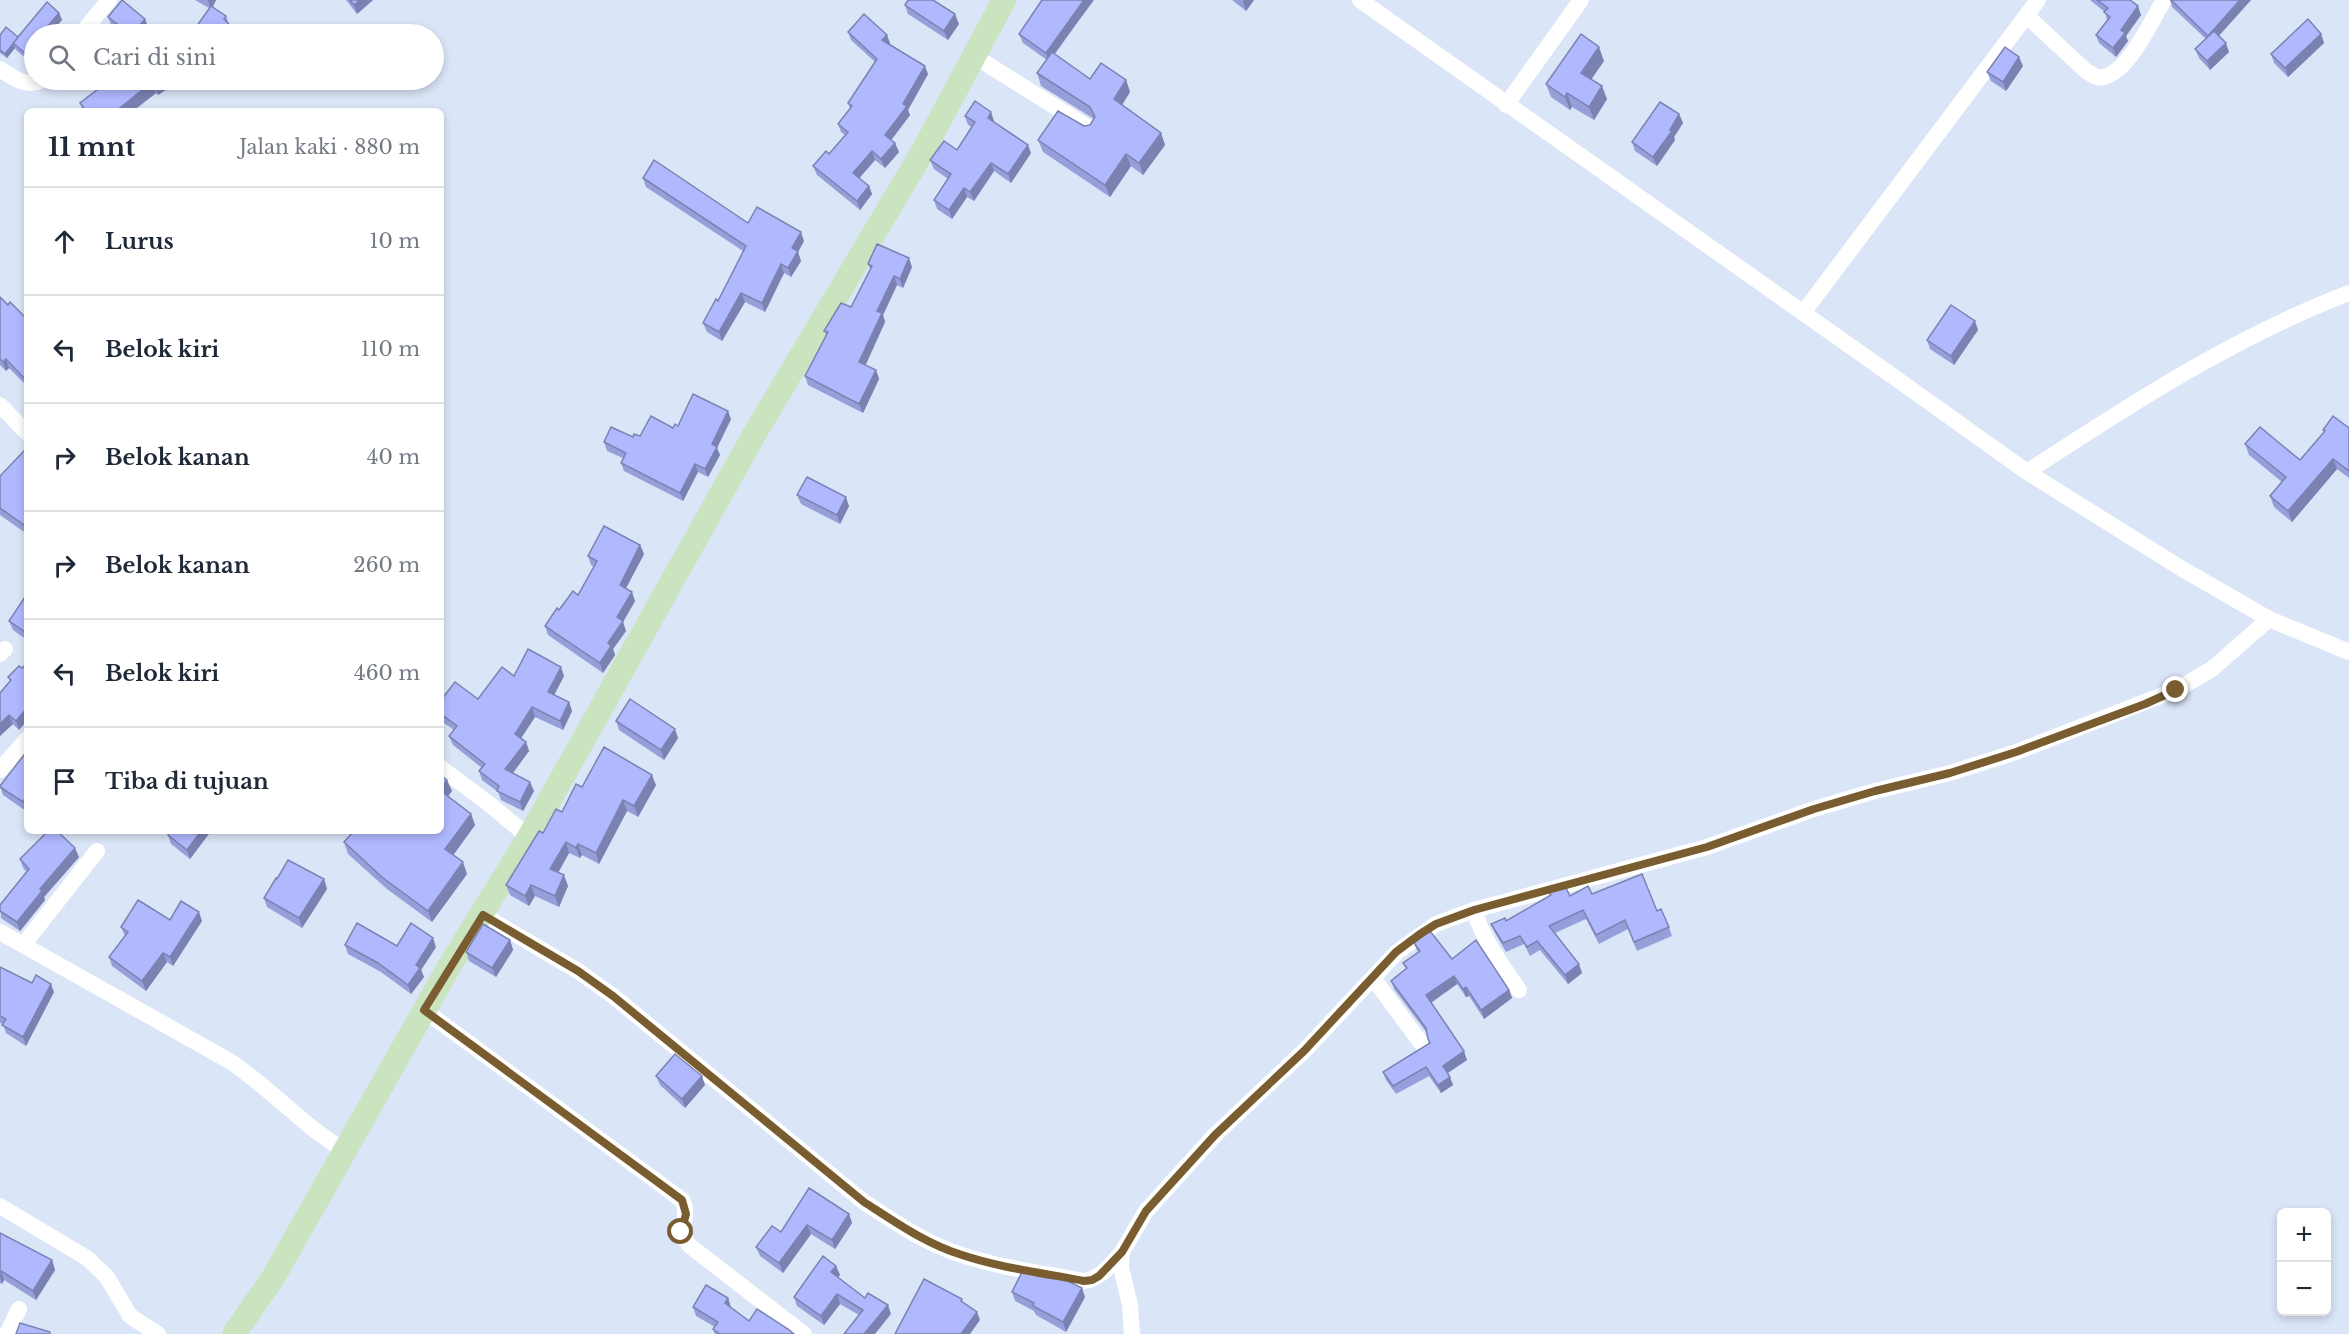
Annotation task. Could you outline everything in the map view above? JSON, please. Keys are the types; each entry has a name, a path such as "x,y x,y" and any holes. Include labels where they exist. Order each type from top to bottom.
{"street":[{"path":"89,24 109,0"},
{"path":"234,1334 273,1275 424,1010 529,837 755,433 809,346 922,153 1004,0"},
{"path":"1360,0 2026,472 2179,567 2269,619 2349,652"},
{"path":"1506,105 1581,0"},
{"path":"1803,313 2038,0"},
{"path":"2027,16 2086,71 2103,77 2114,72 2129,58 2164,0"},
{"path":"974,56 1089,128"},
{"path":"0,69 24,82"},
{"path":"2026,472 2143,397 2231,348 2270,327 2349,293"},
{"path":"0,405 24,430"},
{"path":"483,915 578,971 613,996 864,1202 901,1226 962,1255 1084,1281 1092,1280 1099,1276 1122,1252 1146,1211 1215,1135 1304,1051 1396,952 1420,934 1451,917 1707,847 1814,809 1950,773 2016,752 2145,704 2176,690 2212,669 2269,619"},
{"path":"0,770 24,742"},
{"path":"444,770 529,837"},
{"path":"22,945 98,851"},
{"path":"1474,910 1480,929 1519,990"},
{"path":"0,932 233,1063 345,1152"},
{"path":"1373,978 1420,1043"},
{"path":"424,1010 682,1200 686,1214 681,1232 690,1246 804,1334"},
{"path":"0,1206 87,1258 107,1276 130,1316 158,1334"},
{"path":"1122,1252 1121,1267 1130,1305 1132,1334"},
{"path":"6,1334 19,1309"}],"building":[{"path":"122,0 145,19 141,24 117,24 108,17"},
{"path":"350,0 360,0 354,5"},
{"path":"908,0 933,0 955,14 944,31 905,5"},
{"path":"1042,0 1084,0 1046,53 1019,34"},
{"path":"2097,0 2130,0 2138,6 2121,30 2125,33 2113,48 2096,35 2110,17 2104,12 2108,8"},
{"path":"2171,0 2240,0 2208,36"},
{"path":"47,2 59,13 50,24 29,24"},
{"path":"211,6 226,16 224,19 229,24 198,24"},
{"path":"864,14 887,35 882,40 925,66 903,104 907,106 885,135 895,143 881,159 872,151 853,173 869,186 857,201 813,166 826,151 829,154 848,132 838,124 852,106 848,103 877,59 848,32"},
{"path":"2308,19 2321,34 2285,68 2271,54"},
{"path":"6,27 18,37 5,54 0,50 0,35"},
{"path":"24,30 24,52 13,43"},
{"path":"2214,31 2226,43 2207,61 2195,49"},
{"path":"1581,34 1599,47 1581,73 1602,86 1589,107 1567,93 1565,97 1546,84"},
{"path":"2005,47 2019,57 2003,82 1987,72"},
{"path":"1052,52 1090,79 1101,63 1126,80 1114,99 1161,133 1139,163 1126,154 1105,185 1038,140 1058,111 1084,126 1090,125 1095,117 1090,107 1037,73"},
{"path":"97,90 142,90 120,108 84,108 80,103"},
{"path":"975,101 991,112 988,118 1028,145 1008,174 991,163 970,192 964,188 949,210 934,200 951,174 930,160 944,141 957,150 975,122 965,116"},
{"path":"1660,102 1679,114 1670,130 1672,131 1653,157 1632,142"},
{"path":"654,160 748,223 757,207 801,232 792,248 798,251 788,268 781,264 762,303 741,293 719,332 703,323 716,299 718,301 746,246 643,178"},
{"path":"877,244 909,258 900,279 894,276 877,311 882,313 859,362 876,370 859,404 805,376 828,332 824,331 841,303 851,307 872,266 868,264"},
{"path":"0,297 8,305 10,302 24,316 24,378 6,359 3,362 0,359"},
{"path":"1951,305 1975,321 1951,356 1927,340"},
{"path":"693,394 728,411 712,444 717,447 705,469 695,464 680,493 621,463 626,453 604,442 611,427 633,437 634,434 640,436 651,416 673,428 675,424 678,426"},
{"path":"2333,416 2349,428 2349,471 2333,459 2288,511 2270,496 2286,477 2245,444 2260,427 2300,460 2325,431 2323,430"},
{"path":"24,451 24,525 0,508 0,476"},
{"path":"807,477 846,497 837,515 797,495"},
{"path":"604,526 640,545 620,585 632,592 617,617 623,621 608,643 611,646 600,663 545,626 557,608 559,610 573,591 578,595 597,561 588,556"},
{"path":"24,598 24,631 9,621"},
{"path":"528,649 561,667 548,692 569,702 560,721 532,707 515,734 526,742 505,769 530,782 520,802 497,791 499,786 479,771 485,764 449,736 457,726 444,716 444,696 455,682 478,699 502,667 514,676"},
{"path":"19,666 22,668 24,666 24,712 16,721 9,715 0,724 0,693 11,680 8,677"},
{"path":"630,699 675,729 661,750 616,721"},
{"path":"604,747 652,775 634,806 623,800 596,853 578,844 576,848 566,842 550,869 564,875 555,896 531,885 525,896 506,885 539,831 543,833 556,809 562,812 576,784 582,787"},
{"path":"24,755 23,802 0,786"},
{"path":"444,793 471,814 445,849 463,862 428,911 383,878 344,842 351,834 444,834"},
{"path":"45,834 60,834 75,848 40,889 42,891 17,922 0,911 0,905 29,869 20,859"},
{"path":"169,834 199,834 187,850"},
{"path":"288,860 324,879 299,918 264,898"},
{"path":"1642,874 1657,911 1661,909 1669,927 1634,942 1625,920 1596,935 1583,910 1549,926 1579,964 1565,975 1537,941 1527,947 1520,936 1503,943 1491,924 1505,918 1506,921 1551,895 1549,892 1565,886 1570,896 1588,886 1592,894"},
{"path":"138,900 170,920 181,901 199,912 170,957 163,953 142,981 109,957 128,932 121,927"},
{"path":"357,923 397,946 411,923 433,938 416,965 420,968 408,985 378,963 345,945"},
{"path":"483,924 510,940 492,968 466,952"},
{"path":"1430,931 1452,959 1476,940 1509,990 1481,1010 1466,987 1463,989 1454,976 1426,995 1464,1051 1443,1066 1450,1077 1438,1085 1426,1067 1393,1086 1383,1072 1430,1043 1426,1028 1391,981 1407,968 1403,963 1420,951 1414,943"},
{"path":"0,967 32,983 36,975 51,984 23,1037 2,1025 6,1019 0,1016"},
{"path":"675,1054 702,1076 682,1099 656,1076"},
{"path":"809,1188 849,1214 832,1240 807,1225 779,1263 756,1247 772,1226 781,1232"},
{"path":"0,1233 52,1260 33,1291 1,1271 0,1273"},
{"path":"823,1256 836,1266 831,1272 865,1298 868,1293 888,1305 864,1334 844,1334 863,1310 837,1294 821,1316 794,1297"},
{"path":"1022,1272 1066,1280 1082,1288 1063,1322 1012,1292"},
{"path":"924,1279 962,1299 961,1301 977,1312 961,1334 895,1334"},
{"path":"706,1285 728,1298 725,1303 749,1321 757,1309 794,1334 720,1334 713,1329 718,1322 693,1307"},
{"path":"20,1323 50,1332 50,1334 16,1334"}],"route":[{"path":"681,1232 686,1214 682,1200 424,1010 483,915 578,971 613,996 864,1202 901,1226 962,1255 1084,1281 1092,1280 1099,1276 1122,1252 1146,1211 1215,1135 1304,1051 1396,952 1436,924 1474,910 1707,847 1814,809 1875,791 1950,773 2016,752 2145,704 2176,690"}]}
